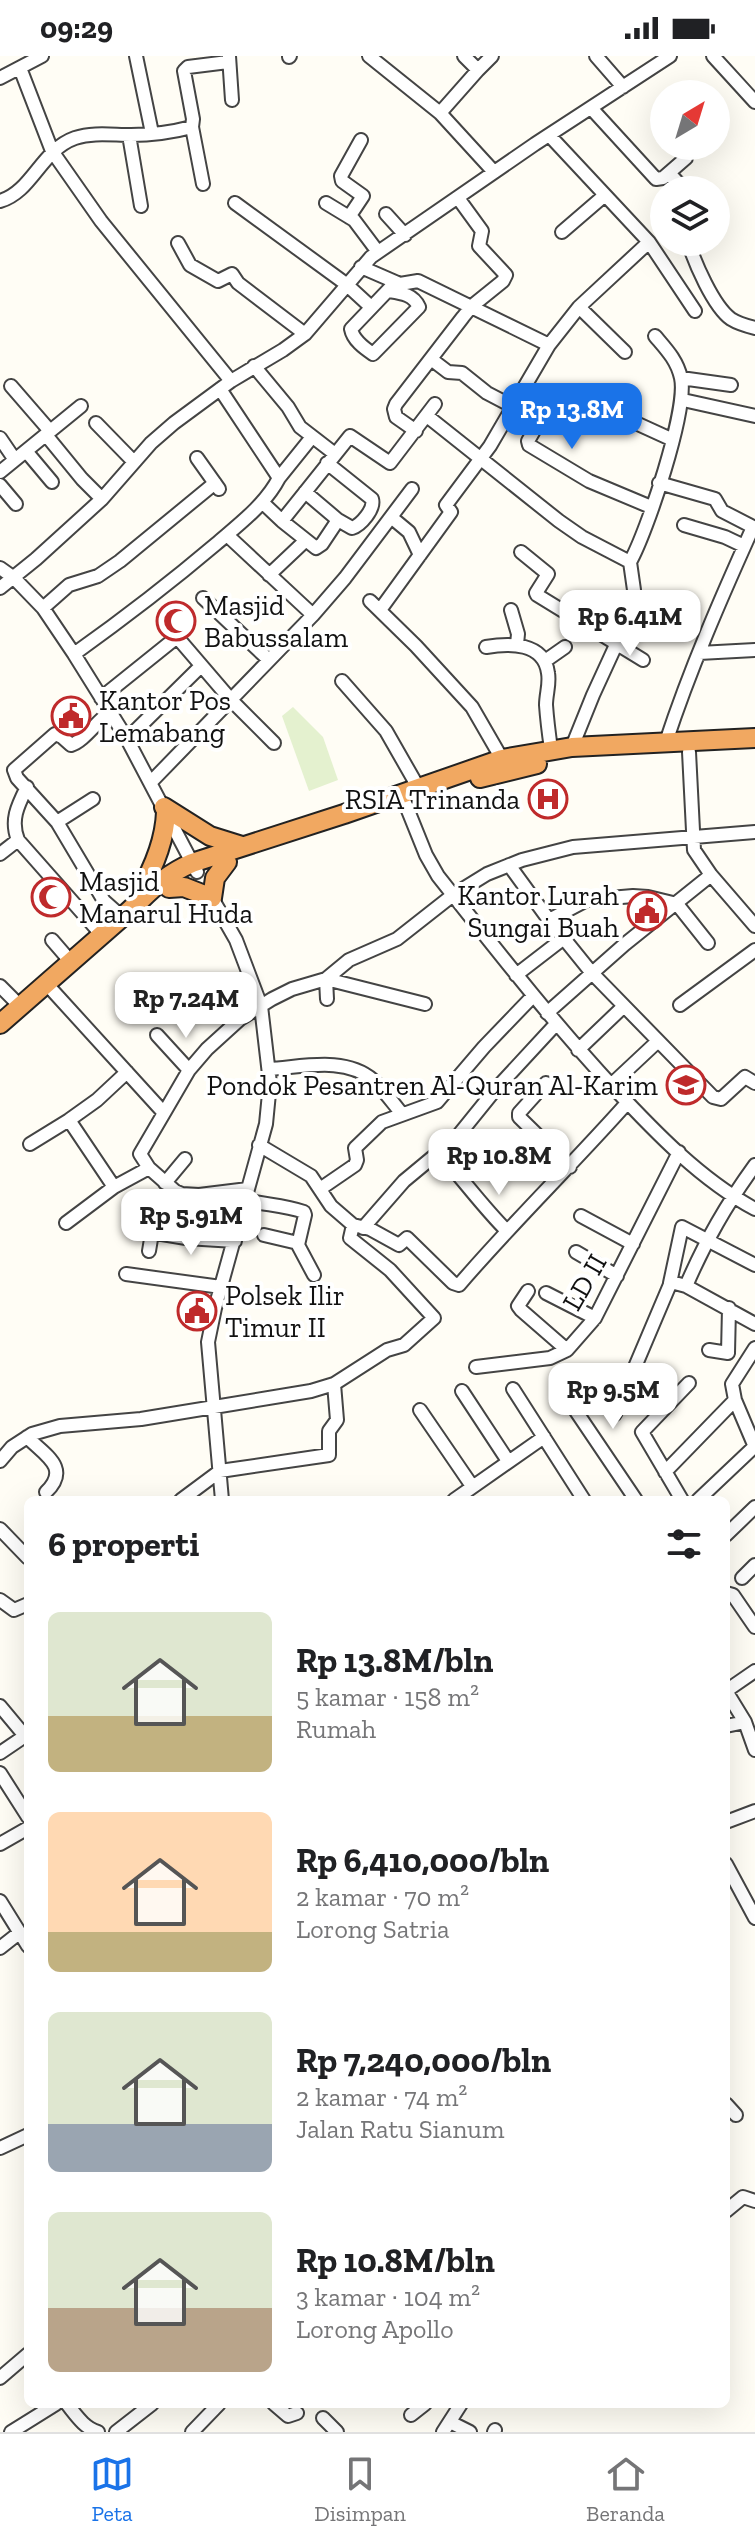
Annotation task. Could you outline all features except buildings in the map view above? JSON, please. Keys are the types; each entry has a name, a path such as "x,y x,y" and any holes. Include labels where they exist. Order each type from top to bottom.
{"highway":[{"path":"0,1024 163,878 242,846 408,794 531,765 755,738"},
{"path":"0,1037 195,867 227,862 502,759 551,749 666,742 688,747 755,748"},
{"path":"165,809 210,836 242,846"},
{"path":"126,913 161,849 166,829 165,809"},
{"path":"169,888 184,887 212,898 215,878 227,862"}],"street":[{"path":"0,78 42,56"},
{"path":"136,56 152,133"},
{"path":"182,56 203,184"},
{"path":"369,56 440,113 494,172"},
{"path":"464,56 478,70"},
{"path":"440,113 492,56"},
{"path":"596,56 623,87"},
{"path":"0,588 102,499 174,423 225,385 305,334 361,267 378,252 670,56"},
{"path":"713,56 755,102"},
{"path":"186,69 228,59 232,100"},
{"path":"20,68 52,151 225,385 279,478"},
{"path":"591,108 659,180 684,160"},
{"path":"0,201 16,193 52,151 75,138 192,127"},
{"path":"129,135 141,206"},
{"path":"549,135 649,242 695,311"},
{"path":"349,217 363,196 342,181 341,176 361,140"},
{"path":"669,173 672,176"},
{"path":"562,232 605,195"},
{"path":"416,431 396,417 394,409 472,306 503,281 506,275 479,246 482,231 458,198"},
{"path":"235,203 346,284 371,307"},
{"path":"326,203 349,217 378,252"},
{"path":"386,214 405,235"},
{"path":"502,759 472,707 375,606 420,555 451,512 446,505 498,434 549,345 579,307 649,242"},
{"path":"178,243 190,265 218,281 232,274 238,283 305,334"},
{"path":"694,256 721,308 729,317 755,328"},
{"path":"361,267 400,284 418,281 549,345"},
{"path":"390,288 407,294 419,307 373,354 361,345 351,331 371,307 390,288"},
{"path":"579,307 625,352"},
{"path":"572,747 632,610 634,590 630,562 638,548 683,400 681,378 672,356 655,336"},
{"path":"431,359 448,372 462,373 487,393 538,420 529,445 589,481 651,507"},
{"path":"254,366 288,407 300,427 373,501 372,507 355,528 348,527 305,492"},
{"path":"681,378 731,385"},
{"path":"11,386 82,479 102,499"},
{"path":"683,400 755,416"},
{"path":"282,521 348,437 353,437 390,463 435,404"},
{"path":"0,472 81,406"},
{"path":"613,410 673,440"},
{"path":"427,416 582,537 630,562"},
{"path":"96,423 134,462"},
{"path":"74,654 227,535 262,502 312,437"},
{"path":"0,438 15,460"},
{"path":"26,451 52,482"},
{"path":"43,608 69,585 98,576 120,561 217,486 197,458"},
{"path":"659,483 715,499 722,511 754,528 681,696 666,742"},
{"path":"0,485 16,504"},
{"path":"151,782 313,615 412,489"},
{"path":"262,502 316,548 338,520"},
{"path":"391,517 409,532 420,555"},
{"path":"684,525 744,546"},
{"path":"227,535 313,615"},
{"path":"269,575 305,541"},
{"path":"521,552 548,574 537,595 643,660"},
{"path":"0,568 43,608 74,654 127,739 195,867"},
{"path":"203,598 269,660"},
{"path":"511,610 518,634 517,644"},
{"path":"101,698 176,637 274,743"},
{"path":"486,647 517,644 545,661 549,679 546,706 551,749"},
{"path":"545,661 565,647"},
{"path":"699,653 755,650"},
{"path":"127,739 201,666"},
{"path":"342,681 386,731 426,855 453,895 556,1024 627,1103 654,1131 731,1196 755,1209"},
{"path":"110,712 74,745 55,734 14,769 14,773 57,822 104,901 126,913"},
{"path":"688,747 697,856 755,926"},
{"path":"27,787 14,816 13,825 18,840 94,941"},
{"path":"57,822 93,799"},
{"path":"314,1275 298,1243 304,1212 279,1204 269,1206 247,1195 189,1196 165,1183 140,1154 189,1070 225,1032 261,1006 292,989 326,979 349,960 397,939 453,895 487,874 509,865 573,847 755,832"},
{"path":"0,854 18,840"},
{"path":"509,865 591,972 715,1098 723,1097 744,1077 755,1083"},
{"path":"547,1013 591,972 711,875"},
{"path":"549,920 596,898 640,896 677,904 708,943"},
{"path":"212,898 236,940 261,1006 269,1069 268,1110 208,1342 222,1496"},
{"path":"516,975 564,938"},
{"path":"52,940 71,962"},
{"path":"680,1005 755,950"},
{"path":"326,979 327,999"},
{"path":"326,979 425,1004"},
{"path":"0,986 20,1006"},
{"path":"52,990 164,1113"},
{"path":"320,1189 355,1165 355,1148 377,1125 437,1102 533,996"},
{"path":"578,1050 624,1006"},
{"path":"0,1461 12,1447 37,1431 71,1424 214,1409 311,1391 334,1384 387,1350 404,1345 434,1319 390,1270 349,1235 404,1181 457,1137 556,1024"},
{"path":"157,1035 189,1070"},
{"path":"611,1085 658,1041"},
{"path":"269,1069 335,1065 354,1069 373,1080 402,1114"},
{"path":"30,1144 97,1100 127,1072"},
{"path":"546,1083 519,1113 519,1117 570,1167"},
{"path":"259,1145 311,1176 331,1206 358,1226 399,1245 407,1238 457,1285 627,1103"},
{"path":"69,1120 114,1187"},
{"name":"LD II","path":"476,1367 550,1358 567,1350 595,1318 679,1152"},
{"path":"439,1153 507,1231"},
{"path":"165,1183 185,1159"},
{"path":"686,1286 731,1196 755,1165"},
{"path":"66,1223 114,1187 149,1168"},
{"path":"581,1216 633,1244"},
{"path":"615,1414 670,1283 682,1227 755,1265"},
{"path":"149,1251 148,1232 235,1241"},
{"path":"264,1235 298,1243"},
{"path":"576,1252 617,1276"},
{"path":"126,1274 221,1287"},
{"path":"670,1283 686,1286 755,1324"},
{"path":"528,1291 518,1306 567,1350"},
{"path":"546,1293 595,1318"},
{"path":"709,1350 728,1353 729,1308"},
{"path":"702,1496 755,1446 735,1400 733,1381 755,1348"},
{"path":"557,1383 633,1496"},
{"path":"680,1496 642,1432 689,1383"},
{"path":"186,1496 220,1471 329,1455 329,1431 337,1420 334,1384"},
{"path":"513,1389 581,1496"},
{"path":"462,1391 508,1461"},
{"path":"665,1472 735,1400"},
{"path":"420,1410 472,1486"},
{"path":"27,1437 57,1469 54,1484 46,1492"},
{"path":"459,1496 544,1437"},
{"path":"730,1531 755,1507"},
{"path":"0,1529 24,1554"},
{"path":"742,1578 755,1565"},
{"path":"730,1594 755,1627"},
{"path":"0,1600 14,1610 24,1606"},
{"path":"730,1688 755,1671"},
{"path":"730,1698 745,1722 755,1750"},
{"path":"0,1706 24,1733"},
{"path":"730,1725 745,1722"},
{"path":"0,1753 24,1736"},
{"path":"0,1773 24,1811"},
{"path":"730,1820 755,1811"},
{"path":"0,1844 24,1830"},
{"path":"730,1871 755,1918"},
{"path":"0,1901 24,1940"},
{"path":"0,1948 19,1933"},
{"path":"730,2108 736,2115"},
{"path":"0,2148 24,2137"},
{"path":"730,2208 743,2197 755,2201"},
{"path":"0,2378 24,2357"},
{"path":"11,2432 50,2408"},
{"path":"70,2408 91,2430 98,2432"},
{"path":"116,2432 147,2408"},
{"path":"192,2432 215,2408"},
{"path":"279,2408 288,2416 297,2413"},
{"path":"411,2415 420,2408"},
{"path":"459,2408 447,2427 470,2432"},
{"path":"323,2418 337,2432"}],"green space":[{"path":"293,707 323,737 338,780 309,791 282,716"}],"place":[{"name":"Masjid Babussalam","path":"176,621"},
{"name":"Kantor Pos Lemabang","path":"71,716"},
{"name":"RSIA Trinanda","path":"548,799"},
{"name":"Masjid Manarul Huda","path":"51,897"},
{"name":"Kantor Lurah Sungai Buah","path":"647,911"},
{"name":"Pondok Pesantren Al-Quran Al-Karim","path":"686,1085"},
{"name":"Polsek Ilir Timur II","path":"197,1311"}]}
